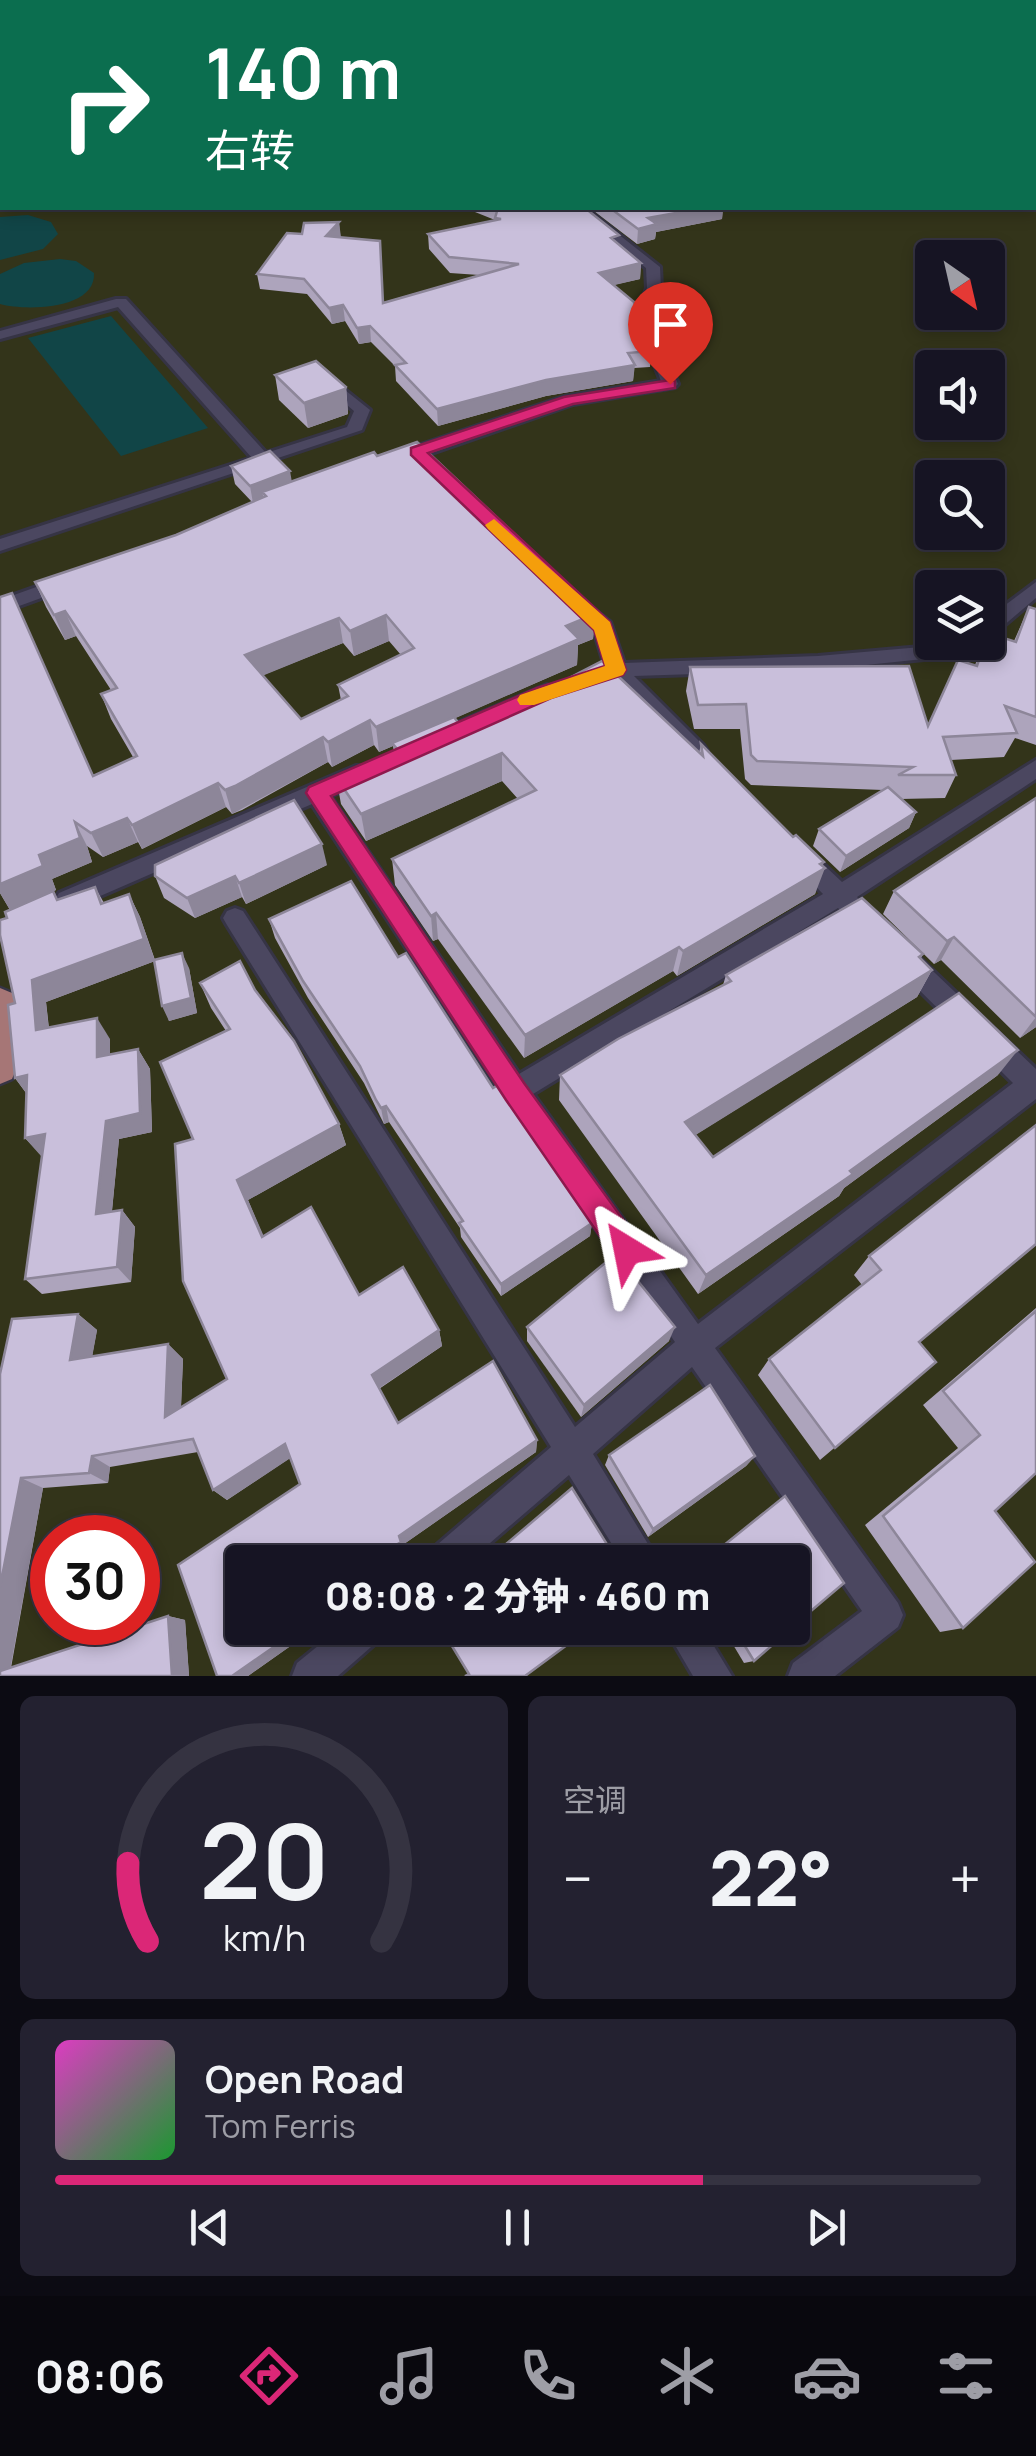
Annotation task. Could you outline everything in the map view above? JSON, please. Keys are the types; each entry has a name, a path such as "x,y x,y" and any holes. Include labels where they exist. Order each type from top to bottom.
{"main road":[{"path":"0,1002 0,1068"}],"street":[{"path":"380,465 424,458 570,400 670,384 644,317 654,288 653,267 581,210"},
{"path":"0,335 121,302 263,460"},
{"path":"0,545 354,430 362,410 316,370"},
{"path":"0,606 90,573"},
{"path":"560,586 603,627 616,670 714,768"},
{"path":"1005,614 1036,588"},
{"path":"422,747 544,693 616,670 818,662 915,653"},
{"path":"53,906 387,762"},
{"path":"515,1092 840,896 1036,768"},
{"path":"317,793 515,1092 886,1616 806,1676"},
{"path":"463,1545 695,1346 1035,1084 784,839"},
{"path":"234,918 631,1545"},
{"path":"310,1676 347,1645"},
{"path":"694,1645 714,1676"}],"shaded area":[{"path":"0,210 1036,210 1036,1676 0,1676"},
{"path":"28,215 51,222 58,234 43,249 0,260 0,217"},
{"path":"76,261 94,273 92,285 84,294 72,301 41,307 0,304 0,274 24,263"},
{"path":"111,316 208,428 121,456 28,338"}],"building":[{"path":"497,210 588,210 619,235 611,238 641,263 599,273 634,302 639,315 635,315 651,351 628,353 635,365 546,380 437,409 395,365 406,363 370,326 357,328 343,305 329,308 304,279 257,274 287,233 302,234 304,223 339,222 326,236 380,241 383,303 519,264 449,257 428,234 501,219 495,218"},
{"path":"613,210 693,210 648,218 657,224 638,229"},
{"path":"316,361 346,387 304,403 275,375"},
{"path":"417,442 593,608 595,614 566,626 579,639 376,727 370,720 328,742 323,737 235,786 225,790 218,783 132,825 127,818 91,833 75,822 80,838 39,855 43,866 0,884 0,597 12,593 93,776 137,756 101,694 117,688 65,611 54,615 35,582 176,535 266,496 262,492 374,452 377,456","holes":["386,615 414,648 338,685 348,696 301,719 245,655 339,618 350,631"]},
{"path":"270,451 290,471 250,486 231,466"},
{"path":"1029,607 1036,609 1036,717 1005,706 1017,733 943,737 956,775 898,775 913,767 757,761 751,755 746,704 698,705 690,667 909,666 928,726 958,660 977,666 979,660 1005,660 1005,638 1016,642"},
{"path":"602,661 703,756 701,744 793,837 796,835 824,862 820,864 825,868 683,951 679,947 525,1035 436,913 431,916 392,859 536,790 502,753 361,814 336,777 399,751 392,743 454,717 465,732"},
{"path":"888,787 916,812 846,856 819,829"},
{"path":"1036,798 1036,1017 954,937 947,941 894,891"},
{"path":"294,800 322,844 239,883 235,876 187,898 155,876 155,865"},
{"path":"351,881 398,957 406,953 493,1088 498,1085 592,1223 501,1284 386,1106 381,1108 360,1066 303,981 269,919"},
{"path":"95,887 101,904 129,894 144,939 32,980 36,1030 97,1018 97,1057 138,1049 140,1113 106,1121 96,1214 122,1210 117,1267 25,1279 45,1134 25,1138 27,1075 15,1078 8,1005 15,1003 0,920 7,918 5,912 53,891 57,900"},
{"path":"862,898 923,954 919,957 932,970 685,1122 713,1157 959,993 1018,1050 850,1171 853,1174 706,1275 560,1075 618,1039 731,981 726,975"},
{"path":"182,953 191,998 162,1006 154,960"},
{"path":"240,961 255,990 294,1041 339,1124 237,1180 262,1237 311,1207 359,1295 403,1267 439,1330 372,1375 398,1423 493,1361 537,1440 399,1536 401,1542 396,1545 225,1545 225,1645 277,1645 232,1676 217,1676 178,1565 300,1484 285,1444 213,1490 193,1439 92,1456 89,1473 21,1478 0,1587 0,1374 12,1319 78,1314 70,1360 168,1344 165,1417 227,1379 183,1281 175,1144 193,1139 160,1062 230,1029 200,983"},
{"path":"1036,1125 1036,1244 919,1342 936,1362 835,1448 769,1359 881,1270 869,1256"},
{"path":"616,1254 675,1327 584,1405 527,1327"},
{"path":"1036,1311 1036,1473 995,1511 1035,1562 963,1628 883,1516 980,1435 943,1391"},
{"path":"710,1385 755,1456 653,1529 609,1455"},
{"path":"572,1488 607,1545 505,1545"},
{"path":"785,1496 844,1583 810,1612 810,1545 724,1545"},
{"path":"168,1616 172,1676 0,1676 0,1671 79,1645 160,1645 160,1619"},
{"path":"451,1645 567,1645 525,1676 465,1676 469,1674"},
{"path":"744,1645 772,1645 754,1661"}],"slow traffic":[{"path":"494,525 603,627 616,670 527,700"}],"route":[{"path":"627,1250 515,1092 317,793 544,693 616,670 603,627 417,452 570,400 670,384"}]}
